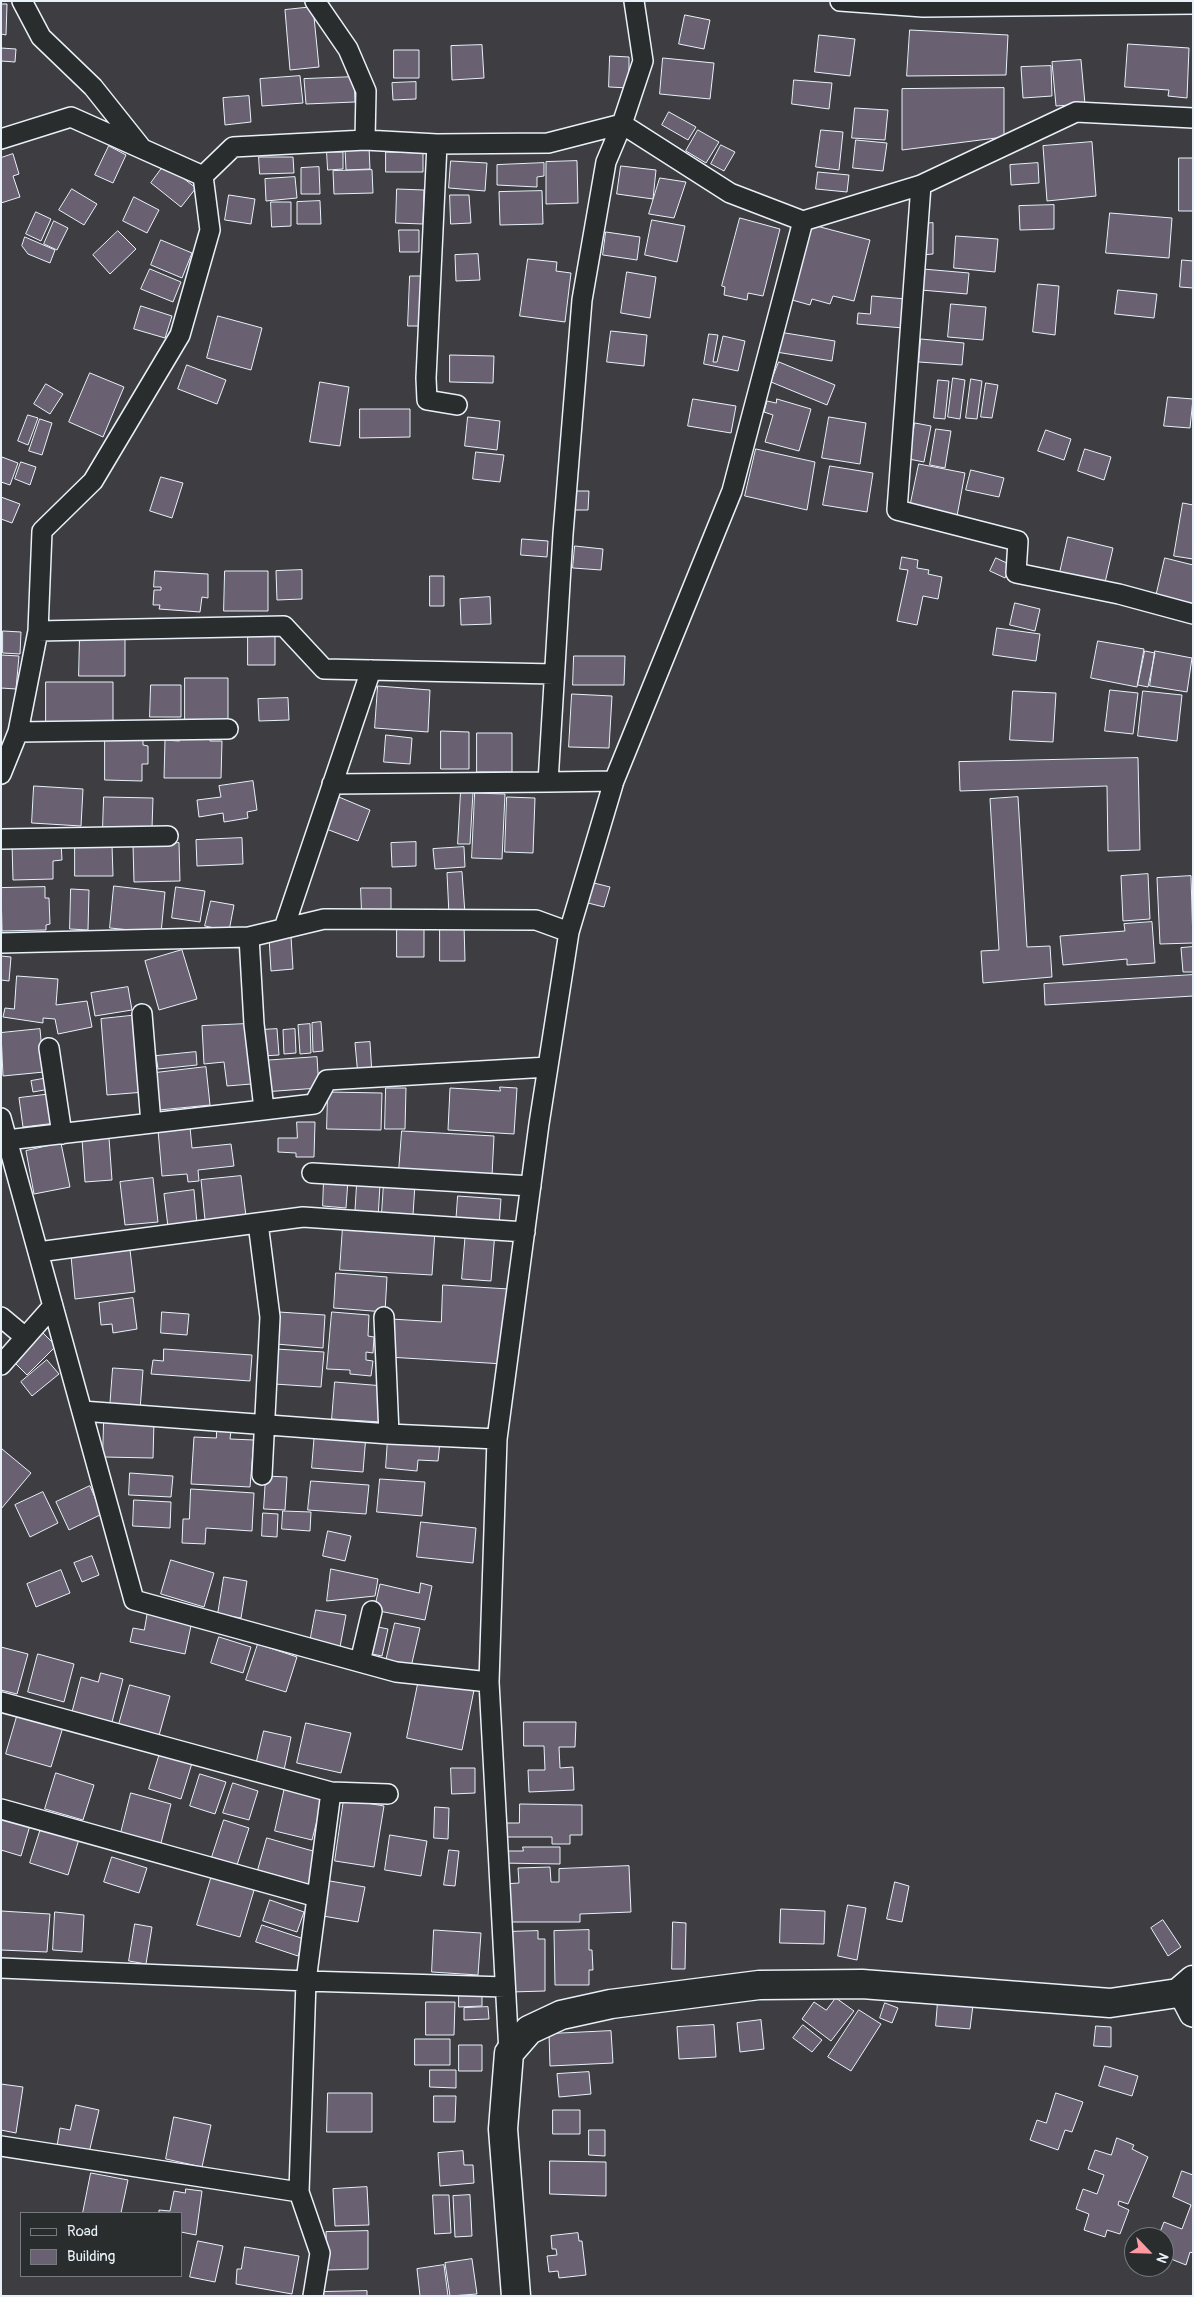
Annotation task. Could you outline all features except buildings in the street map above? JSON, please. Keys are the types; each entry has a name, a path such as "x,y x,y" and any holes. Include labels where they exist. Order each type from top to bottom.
{"main road":[{"path":"516,2296 504,2129 509,2053 529,2030 561,2014 611,2004 759,1985 862,1984 1110,2003 1185,1987"}],"street":[{"path":"22,1 41,37 93,87 143,149"},
{"path":"315,1 348,49 366,91 365,140"},
{"path":"548,782 562,534 582,300 606,162 622,124 643,61 634,1"},
{"path":"840,1 922,7 1193,4"},
{"path":"203,176 233,147 365,140 438,144 548,143 622,124 730,193 803,221 921,185 1076,112 1193,118"},
{"path":"1,139 71,117 203,176"},
{"path":"438,144 426,378 427,400 457,404"},
{"path":"1,774 18,732 38,631 42,531 93,481 180,335 210,230 203,176"},
{"path":"921,185 898,510 1018,541 1016,573 1119,594 1193,614"},
{"path":"509,2053 489,1682 497,1439 531,1186 569,932 614,781 732,491 803,221"},
{"path":"38,631 284,626 324,669 554,674"},
{"path":"284,928 371,670"},
{"path":"18,732 228,729"},
{"path":"332,784 614,781"},
{"path":"1,839 168,836"},
{"path":"1,943 249,937 324,919 536,920 569,932"},
{"path":"249,937 254,1024 264,1109"},
{"path":"142,1014 152,1123"},
{"path":"48,1048 62,1134"},
{"path":"7,1140 314,1104 327,1080 548,1067"},
{"path":"1,1118 134,1600 396,1672 489,1682"},
{"path":"312,1173 531,1186"},
{"path":"38,1252 303,1217 525,1232"},
{"path":"258,1223 270,1316 262,1475"},
{"path":"1,1365 53,1306"},
{"path":"1,1317 25,1337"},
{"path":"384,1317 388,1434"},
{"path":"82,1411 388,1434 497,1439"},
{"path":"360,1662 372,1610"},
{"path":"1,1702 331,1792 388,1794"},
{"path":"313,2296 320,2253 299,2192 306,1981 331,1792"},
{"path":"1,1809 317,1897"},
{"path":"1,1968 306,1981 505,1987"},
{"path":"1185,1987 1190,2016 1193,2017"},
{"path":"1,2146 299,2192"}]}
